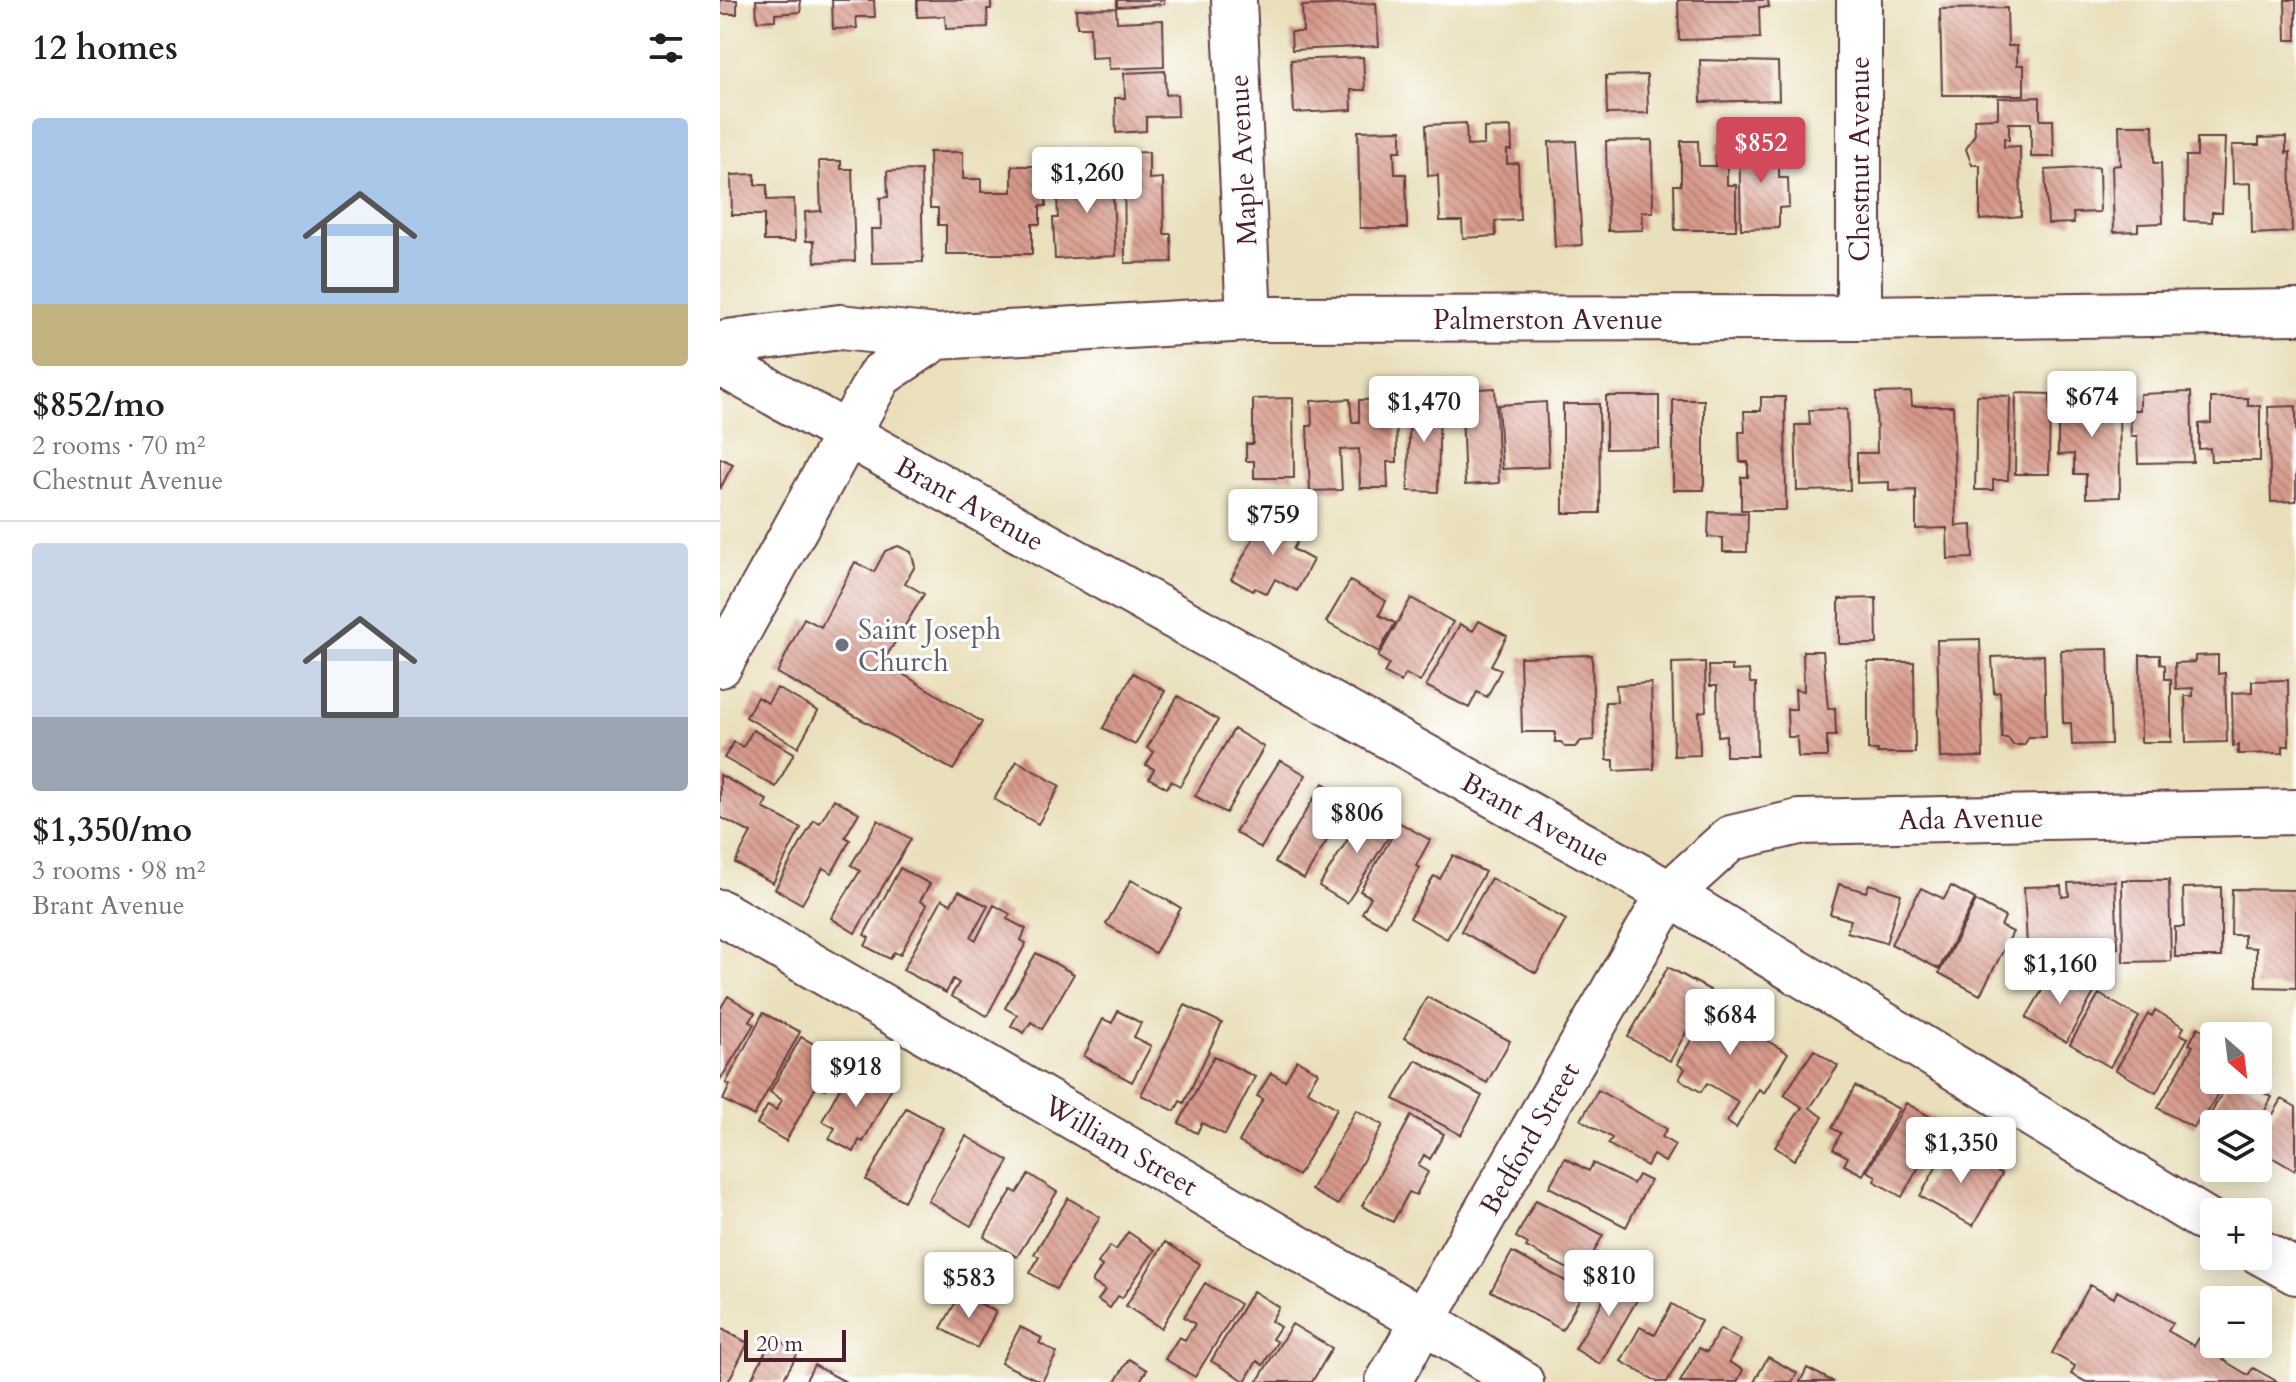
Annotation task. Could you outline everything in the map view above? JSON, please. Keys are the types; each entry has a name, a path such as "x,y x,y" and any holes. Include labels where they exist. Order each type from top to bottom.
{"street":[{"name":"Maple Avenue","path":"1234,0 1249,319"},
{"name":"Chestnut Avenue","path":"1859,0 1859,318"},
{"name":"Palmerston Avenue","path":"720,343 840,327 937,337 1249,319 1859,318 2296,312"},
{"path":"720,665 880,375 937,337"},
{"name":"Brant Avenue","path":"720,363 1669,894 2200,1216"},
{"name":"Ada Avenue","path":"1669,894 1731,838 1799,822 2296,812"},
{"name":"Bedford Street","path":"1388,1382 1433,1326 1669,894"},
{"name":"William Street","path":"720,912 1433,1326 1521,1382"},
{"path":"2272,1259 2296,1272"}],"building":[{"path":"720,0 737,0 737,14 720,14"},
{"path":"756,0 800,0 801,12 775,14 775,20 757,21"},
{"path":"832,0 874,0 875,17 856,17 857,28 833,29"},
{"path":"917,0 991,0 991,9 987,9 988,27 946,29 945,16 917,17"},
{"path":"1117,0 1164,0 1164,4 1117,7"},
{"path":"1678,0 1768,0 1769,7 1759,7 1760,38 1679,40"},
{"path":"2285,0 2296,0 2296,40 2286,40"},
{"path":"1376,3 1379,46 1292,50 1291,32 1303,32 1302,6"},
{"path":"1116,8 1117,22 1163,20 1164,67 1109,69 1109,57 1091,58 1090,27 1077,27 1076,9"},
{"path":"2007,8 2008,46 2017,46 2017,65 2024,65 2024,95 1942,95 1940,9"},
{"path":"1363,57 1365,90 1351,90 1352,110 1294,113 1291,60"},
{"path":"1700,60 1778,62 1779,100 1701,102"},
{"path":"1165,71 1166,95 1177,94 1178,116 1146,117 1146,131 1116,133 1115,98 1125,98 1124,73"},
{"path":"1647,75 1648,113 1607,114 1606,76"},
{"path":"2040,97 2040,120 2053,120 2054,157 2031,157 2031,123 2009,123 2009,140 2004,138 2004,147 2020,146 2021,216 1980,220 1980,165 1972,165 1966,149 1975,134 1974,119 1998,118 1998,98"},
{"path":"1466,123 1467,146 1484,145 1484,128 1511,127 1512,150 1507,150 1507,164 1518,163 1520,220 1495,221 1496,236 1463,238 1462,221 1440,221 1438,175 1428,176 1426,125"},
{"path":"2119,125 2153,125 2154,163 2161,163 2163,223 2138,224 2138,231 2114,232 2112,166 2120,165"},
{"path":"1401,130 1401,151 1394,151 1395,174 1406,174 1407,228 1360,228 1358,131"},
{"path":"2286,137 2286,153 2290,152 2292,232 2252,234 2251,183 2233,184 2232,145 2259,145 2259,138"},
{"path":"1770,138 1771,158 1779,157 1779,178 1788,178 1789,207 1779,208 1779,228 1741,229 1739,139"},
{"path":"2197,138 2225,138 2222,212 2212,212 2212,222 2185,221 2186,156 2197,156"},
{"path":"1652,140 1653,212 1642,212 1643,230 1608,231 1606,141"},
{"path":"1576,141 1582,245 1555,247 1549,142"},
{"path":"1681,141 1698,141 1699,166 1716,166 1716,142 1727,142 1727,185 1736,185 1736,230 1675,230 1674,185 1681,185"},
{"path":"929,152 963,152 963,179 981,179 981,192 1012,192 1012,166 1045,166 1046,206 1040,206 1040,224 1032,224 1032,254 946,254 946,225 938,225 938,208 930,208"},
{"path":"1149,152 1149,179 1163,178 1164,234 1171,234 1172,262 1125,263 1124,153"},
{"path":"1103,156 1105,176 1112,175 1116,256 1055,259 1053,218 1058,218 1057,196 1077,195 1075,158"},
{"path":"819,161 841,161 841,169 852,169 855,261 815,262 814,241 806,241 805,212 821,211"},
{"path":"2099,167 2100,212 2073,213 2074,223 2048,224 2045,170"},
{"path":"921,170 923,262 872,263 871,229 881,229 880,198 888,197 887,171"},
{"path":"755,174 755,185 767,185 767,200 794,199 795,241 764,241 764,215 732,215 731,175"},
{"path":"1495,388 1499,483 1465,485 1461,390"},
{"path":"2119,391 2120,497 2086,498 2086,474 2074,474 2074,454 2058,455 2058,392"},
{"path":"1911,392 1912,406 1953,406 1956,526 1972,525 1973,558 1948,559 1947,528 1916,529 1916,490 1889,491 1889,482 1857,483 1857,453 1877,453 1876,393"},
{"path":"2191,392 2193,462 2138,463 2137,436 2131,436 2130,410 2140,410 2140,394"},
{"path":"2016,393 2050,394 2049,474 2015,474"},
{"path":"1977,395 2010,396 2008,480 1993,480 1993,490 1975,490"},
{"path":"1606,396 1659,396 1659,448 1606,449"},
{"path":"1410,397 1440,398 1438,492 1408,491"},
{"path":"1761,397 1785,397 1786,510 1741,510 1741,477 1748,477 1748,462 1740,462 1739,432 1745,432 1744,411 1761,411"},
{"path":"1293,398 1294,478 1254,478 1254,461 1246,461 1246,444 1253,444 1253,399"},
{"path":"2211,398 2248,398 2248,406 2260,406 2260,461 2211,461 2210,448 2199,449 2199,424 2211,423"},
{"path":"1350,399 1352,422 1359,422 1359,400 1396,399 1397,462 1387,462 1388,488 1360,488 1359,449 1340,450 1342,490 1310,491 1307,426 1312,426 1311,401"},
{"path":"1673,400 1704,400 1704,490 1673,490"},
{"path":"1546,402 1549,467 1502,469 1498,405"},
{"path":"1563,404 1599,404 1600,513 1563,513"},
{"path":"2296,406 2296,501 2271,502 2268,407"},
{"path":"1847,409 1850,490 1797,491 1795,425 1810,425 1809,410"},
{"path":"720,458 733,464 720,489"},
{"path":"1273,510 1298,524 1290,538 1297,542 1293,549 1313,560 1297,591 1275,579 1267,594 1255,588 1253,591 1231,579 1262,522 1265,524"},
{"path":"1709,512 1748,513 1747,552 1723,552 1723,538 1708,537"},
{"name":"Saint Joseph Church","path":"898,546 911,552 915,566 905,583 924,594 883,662 982,722 953,770 777,673 804,618 821,627 855,562 874,572 885,551"},
{"path":"1350,581 1386,601 1379,615 1395,623 1379,652 1326,622"},
{"path":"1411,598 1453,622 1420,682 1406,674 1401,682 1384,673 1389,664 1378,657"},
{"path":"1876,598 1877,644 1839,644 1839,599"},
{"path":"1479,621 1507,636 1491,665 1501,670 1487,697 1477,692 1469,708 1426,686 1460,624 1473,631"},
{"path":"1980,639 1983,757 1940,758 1937,640"},
{"path":"2108,649 2111,744 2072,745 2071,723 2063,723 2061,650"},
{"path":"1803,651 1823,651 1828,709 1835,708 1836,736 1827,736 1827,757 1798,757 1797,737 1788,737 1787,709 1796,709 1795,689 1804,691"},
{"path":"1592,655 1594,740 1565,747 1561,742 1555,742 1555,732 1522,732 1520,657"},
{"path":"2044,655 2046,737 2029,737 2024,745 2013,745 2008,738 2002,738 2000,692 1994,693 1992,657"},
{"path":"2140,655 2160,655 2160,664 2165,665 2165,679 2171,679 2171,742 2141,742"},
{"path":"2218,655 2218,674 2225,673 2227,742 2186,743 2185,696 2193,696 2193,688 2176,689 2175,663 2195,662 2195,656"},
{"path":"1705,662 1706,711 1699,712 1700,755 1674,756 1672,663"},
{"path":"1868,662 1914,662 1915,753 1877,753 1878,750 1868,750"},
{"path":"1709,666 1732,666 1732,671 1749,670 1750,683 1756,683 1757,756 1726,756 1726,735 1718,736 1717,686 1710,686"},
{"path":"1133,673 1165,691 1135,745 1103,728"},
{"path":"2288,680 2289,746 2283,746 2283,753 2238,754 2238,745 2233,746 2232,693 2252,692 2252,681"},
{"path":"1651,683 1654,769 1614,771 1614,760 1607,760 1605,702 1617,702 1616,685"},
{"path":"777,688 818,711 798,747 746,717 757,697 768,703"},
{"path":"1178,696 1218,720 1180,786 1171,781 1167,788 1149,778 1154,769 1146,765 1154,752 1147,748"},
{"path":"1234,729 1264,747 1226,813 1195,796"},
{"path":"753,730 794,753 776,787 724,758 734,742 743,747"},
{"path":"1280,760 1306,775 1261,848 1235,832"},
{"path":"1017,761 1060,786 1038,824 994,799"},
{"path":"720,775 767,800 763,808 801,828 773,883 735,863 751,833 720,817"},
{"path":"1323,783 1351,800 1304,879 1275,862"},
{"path":"834,799 859,813 845,837 850,840 832,873 823,868 802,904 775,889 814,820 820,823"},
{"path":"1367,808 1396,825 1347,903 1319,886"},
{"path":"878,820 911,839 855,933 831,918 860,871 851,865"},
{"path":"1400,823 1430,840 1416,866 1420,868 1386,926 1362,913 1371,897 1360,891"},
{"path":"1453,855 1485,872 1447,939 1410,918 1434,876 1440,879"},
{"path":"900,868 930,884 920,901 927,905 900,955 894,952 890,959 865,946 869,938 864,935"},
{"path":"1491,878 1566,920 1536,973 1461,931"},
{"path":"1131,880 1181,908 1155,953 1106,924"},
{"path":"2122,880 2169,880 2171,961 2123,962"},
{"path":"2115,881 2118,948 2102,949 2103,956 2075,958 2074,945 2027,947 2024,887 2061,886 2062,897 2069,896 2068,883"},
{"path":"1839,884 1866,892 1869,884 1901,894 1886,943 1847,932 1851,920 1830,914"},
{"path":"1951,886 1975,899 1939,969 1891,944 1921,888 1944,899"},
{"path":"2221,887 2221,957 2175,957 2175,927 2184,927 2183,888"},
{"path":"2232,889 2296,890 2296,988 2256,987 2256,948 2244,947 2244,935 2231,935"},
{"path":"959,891 988,906 971,937 976,940 994,905 1010,914 1007,919 1026,929 1021,940 1026,943 987,1016 951,996 959,983 953,979 946,993 903,970 942,899 951,904"},
{"path":"1976,901 2005,917 2001,926 2013,932 1980,995 1939,973"},
{"path":"1036,953 1074,974 1042,1029 1031,1022 1024,1033 1011,1026 1017,1015 1005,1008"},
{"path":"1668,967 1710,990 1670,1061 1628,1037"},
{"path":"2054,970 2094,993 2066,1042 2026,1018"},
{"path":"2099,994 2139,1017 2110,1067 2070,1044"},
{"path":"728,996 755,1013 749,1021 754,1024 720,1080 720,1009"},
{"path":"1717,996 1755,1019 1749,1030 1788,1053 1764,1093 1759,1089 1736,1128 1727,1122 1739,1102 1707,1083 1701,1092 1679,1079 1685,1069 1677,1064"},
{"path":"1427,997 1510,1041 1487,1083 1404,1038"},
{"path":"1185,1005 1222,1023 1184,1103 1180,1101 1175,1111 1141,1095"},
{"path":"2155,1010 2184,1027 2180,1034 2188,1038 2156,1093 2116,1070 2148,1014 2152,1016"},
{"path":"1118,1011 1141,1023 1134,1037 1151,1046 1132,1082 1084,1056 1103,1019 1112,1023"},
{"path":"763,1013 800,1032 754,1116 723,1100 730,1085 726,1083"},
{"path":"2200,1028 2200,1094 2217,1094 2209,1110 2200,1110 2200,1120 2194,1128 2158,1108 2193,1046 2189,1044"},
{"path":"801,1037 842,1059 825,1089 817,1085 786,1141 757,1124 768,1105 776,1110 782,1100 770,1092"},
{"path":"1814,1050 1838,1066 1810,1108 1823,1117 1794,1160 1775,1147 1802,1107 1784,1095"},
{"path":"1214,1056 1255,1077 1225,1135 1202,1123 1197,1133 1179,1123"},
{"path":"1297,1060 1318,1072 1307,1091 1337,1108 1298,1176 1239,1142 1263,1099 1257,1096 1271,1073 1285,1081"},
{"path":"1416,1060 1482,1096 1461,1135 1394,1099"},
{"path":"862,1071 892,1087 863,1142 859,1140 854,1152 829,1139 835,1128 822,1121 846,1076 856,1082"},
{"path":"1855,1086 1899,1109 1863,1175 1844,1165 1848,1157 1833,1149 1841,1133 1832,1128"},
{"path":"1598,1090 1667,1129 1662,1137 1675,1145 1665,1162 1653,1155 1647,1166 1608,1144 1612,1138 1581,1120"},
{"path":"2221,1094 2266,1094 2272,1097 2265,1110 2213,1110"},
{"path":"2282,1099 2296,1107 2294,1170 2272,1157 2272,1116"},
{"path":"1906,1103 1943,1124 1902,1197 1874,1181 1876,1176 1867,1171"},
{"path":"906,1108 943,1128 904,1201 866,1180"},
{"path":"1356,1110 1383,1125 1338,1205 1311,1190"},
{"path":"1411,1116 1444,1134 1430,1159 1424,1155 1418,1166 1428,1172 1416,1195 1409,1192 1393,1222 1362,1206"},
{"path":"966,1136 1009,1161 971,1226 928,1201"},
{"path":"1949,1144 2002,1174 1973,1226 1920,1196"},
{"path":"1565,1158 1589,1171 1593,1163 1633,1184 1638,1175 1650,1181 1626,1227 1549,1187"},
{"path":"1029,1174 1057,1192 1017,1257 984,1237 1012,1190 1017,1193"},
{"path":"1068,1198 1100,1217 1056,1289 1030,1273 1039,1257 1034,1254"},
{"path":"1536,1200 1603,1235 1581,1276 1526,1247 1528,1244 1516,1237"},
{"path":"1128,1232 1155,1250 1122,1298 1118,1296 1110,1308 1098,1300 1105,1290 1092,1282 1102,1266 1098,1263 1110,1246 1116,1250"},
{"path":"1165,1242 1200,1264 1161,1328 1126,1306"},
{"path":"1512,1252 1584,1291 1562,1330 1491,1291"},
{"path":"1620,1271 1641,1283 1633,1298 1637,1300 1600,1364 1575,1349"},
{"path":"1205,1283 1240,1304 1195,1377 1165,1359 1179,1337 1185,1340 1195,1324 1184,1317"},
{"path":"2090,1285 2114,1298 2117,1291 2173,1323 2168,1331 2194,1346 2200,1339 2200,1358 2224,1358 2248,1375 2253,1368 2278,1382 2086,1382 2071,1374 2075,1366 2052,1353"},
{"path":"1253,1291 1279,1307 1271,1321 1280,1327 1272,1339 1277,1342 1263,1365 1257,1361 1245,1381 1211,1361"},
{"path":"961,1293 996,1312 977,1348 941,1328"},
{"path":"1672,1304 1701,1321 1667,1382 1658,1382 1621,1361 1640,1327 1655,1335"},
{"path":"1292,1324 1332,1348 1312,1382 1257,1382"},
{"path":"1020,1327 1042,1338 1039,1343 1057,1353 1042,1382 1001,1363"},
{"path":"720,1328 748,1343 728,1382 720,1382"},
{"path":"1720,1329 1741,1340 1729,1362 1743,1370 1737,1382 1680,1382 1699,1348 1707,1352"},
{"path":"773,1337 799,1351 782,1382 750,1382"},
{"path":"1768,1357 1797,1373 1792,1382 1754,1382"},
{"path":"1129,1359 1147,1370 1139,1382 1115,1382"},
{"path":"814,1365 846,1382 805,1382"},
{"path":"1807,1368 1834,1382 1800,1382"}],"place":[{"name":"Saint Joseph Church","path":"842,645"}]}
